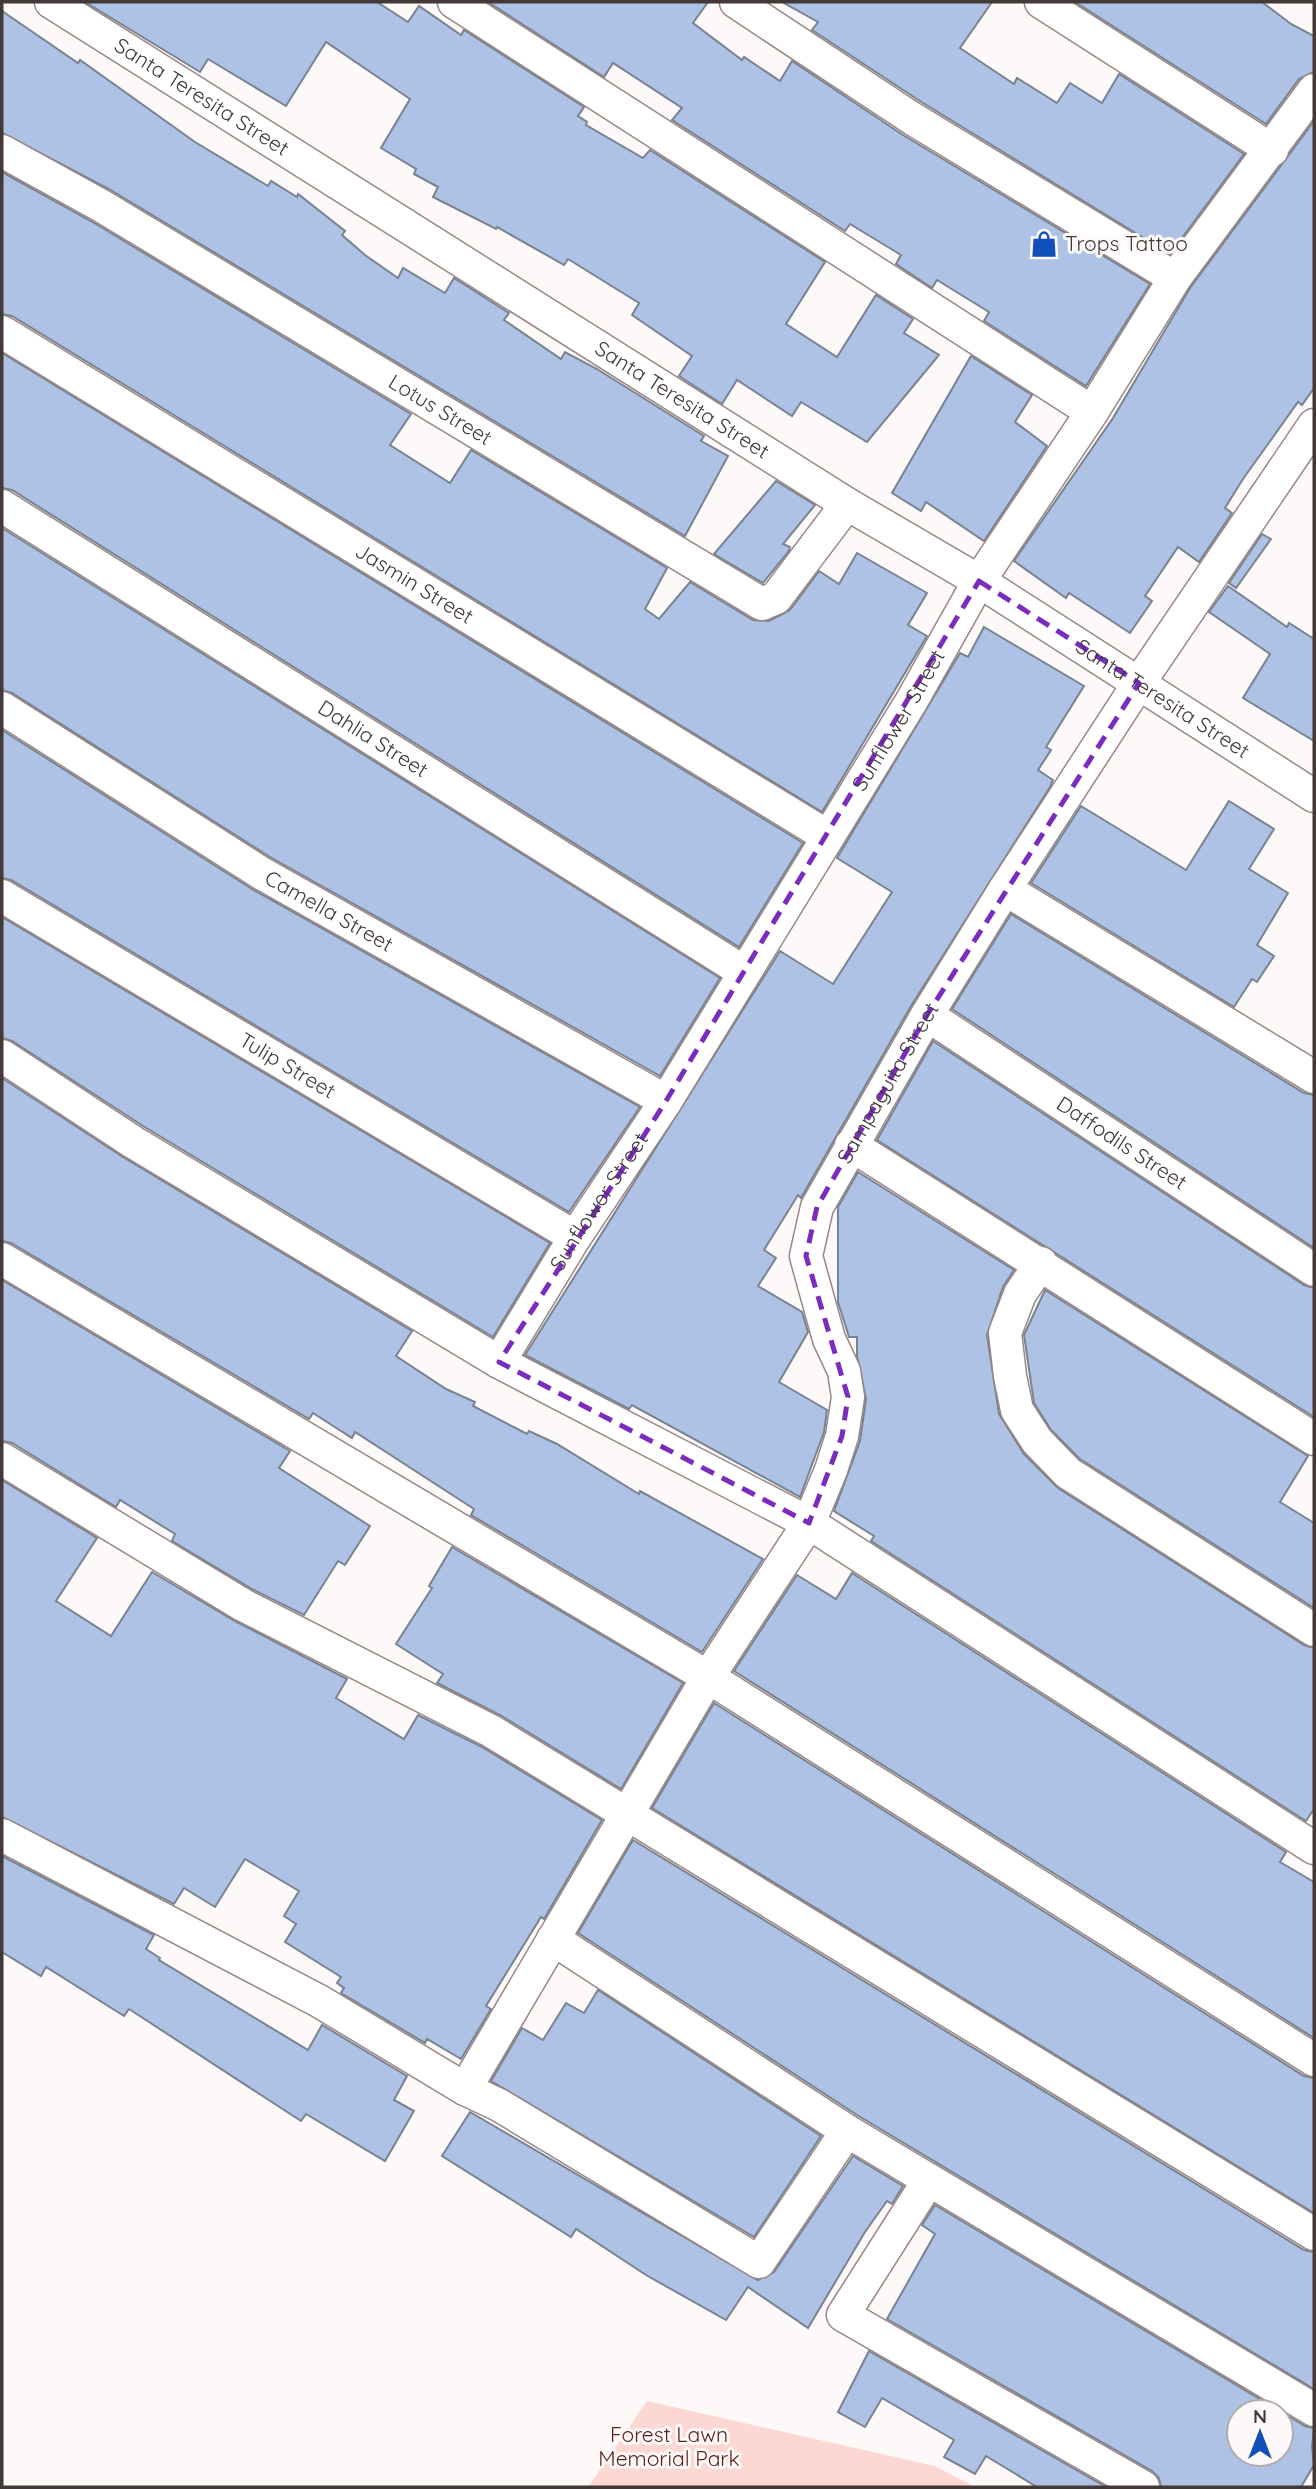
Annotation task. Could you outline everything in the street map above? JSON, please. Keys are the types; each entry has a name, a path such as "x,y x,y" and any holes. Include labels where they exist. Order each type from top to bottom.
{"street":[{"name":"Santa Teresita Street","path":"51,2 847,504 979,581 1314,796"},
{"path":"454,2 1092,412"},
{"path":"736,2 913,119 1175,278"},
{"path":"1041,2 1272,150"},
{"name":"Sunflower Street","path":"499,1362 575,1237 666,1101 911,702 979,581 1092,412 1175,278 1314,90"},
{"name":"Lotus Street","path":"2,151 100,205 762,604 776,598 847,504"},
{"name":"Jasmin Street","path":"2,332 827,836"},
{"name":"Sampaguita Street","path":"465,2089 708,1677 809,1523 842,1436 848,1397 844,1371 829,1339 806,1256 817,1207 928,1015 1005,890 1139,683 1314,425"},
{"name":"Dahlia Street","path":"2,506 744,972"},
{"name":"Camella Street","path":"2,708 261,873 666,1101"},
{"path":"1005,890 1314,1077"},
{"name":"Tulip Street","path":"2,895 575,1237"},
{"name":"Daffodils Street","path":"928,1015 1314,1270"},
{"path":"2,1056 134,1142 499,1362 809,1523 1314,1848"},
{"path":"851,1145 1041,1263 1314,1439"},
{"path":"2,1259 708,1677 1314,2060"},
{"path":"1041,1263 1020,1293 1005,1333 1017,1410 1037,1441 1068,1473 1314,1630"},
{"path":"2,1459 243,1605 491,1731 628,1812 1314,2234"},
{"path":"2,1835 319,2001 465,2089 499,2105 759,2262 846,2132"},
{"path":"553,1939 846,2132 1314,2410"},
{"path":"929,2180 843,2315 1143,2487"}],"highlighted area":[{"path":"979,581 1139,683 927,1015 817,1207 806,1256 848,1397 842,1436 809,1523 499,1362 666,1101"}],"green space":[{"name":"Forest Lawn Memorial Park","path":"647,2401 935,2466 975,2487 588,2487"}],"building":[{"path":"85,2 377,2 408,22 419,6 461,35 464,30 584,107 578,116 587,122 586,125 643,158 650,150 825,262 786,324 837,357 876,295 913,319 904,333 939,355 867,442 801,402 792,416 737,380 722,404 679,376 692,356 632,315 639,303 568,259 564,265 497,227 496,229 433,197 438,187 414,174 416,169 381,148 410,99 326,42 286,106 208,59 200,72"},
{"path":"488,2 708,2 693,23 742,60 744,57 780,81 792,61 903,135 1150,284 1086,386 984,321 989,312 937,280 932,288 896,264 901,255 850,224 845,231 672,120 682,108 613,63 604,77"},
{"path":"782,2 992,2 960,48 1014,84 1017,78 1057,103 1070,83 1102,103 1119,74 1244,154 1170,254 923,103 812,30 818,22"},
{"path":"1075,2 1262,2 1291,24 1314,36 1314,72 1299,79 1266,124"},
{"path":"2,11 78,63 80,60 195,142 268,186 271,181 297,197 298,194 345,231 342,235 365,255 398,278 403,268 445,293 454,278 509,313 504,320 561,359 565,352 597,369 704,436 701,441 728,456 685,536 109,189 2,133"},
{"path":"1314,121 1314,388 1302,405 1298,402 1243,479 1225,508 1232,513 1199,562 1178,547 1145,596 1152,601 1130,633 1069,593 1066,598 1014,561 1113,418 1190,288"},
{"path":"2,172 91,221 411,414 390,445 450,483 471,450 667,568 645,609 659,619 690,582 753,620 769,621 790,610 819,571 839,584 857,553 927,593 908,625 927,636 822,812 12,316 2,314"},
{"path":"2,353 803,843 739,947 12,490 2,488"},
{"path":"971,356 1032,395 1015,422 1047,446 984,541 926,502 921,511 892,493"},
{"path":"776,481 815,505 783,544 790,547 789,551 763,583 714,554"},
{"path":"2,528 720,978 660,1076 270,857 12,693 2,690"},
{"path":"1262,534 1271,539 1236,588 1229,583"},
{"path":"1228,586 1287,627 1289,623 1314,639 1314,741 1243,698 1270,654 1209,612"},
{"path":"984,627 1084,686 1046,747 1051,750 1038,770 1053,780 1050,787 911,1006 801,1198 798,1195 764,1250 776,1258 758,1286 802,1312 808,1332 779,1382 827,1410 824,1432 800,1497 632,1405 629,1409 525,1355 780,951 833,984 892,892 837,858 960,653 968,657"},
{"path":"2,730 252,889 640,1107 569,1212 11,880 2,878"},
{"path":"1229,801 1274,829 1249,869 1288,893 1257,945 1274,956 1257,982 1252,979 1234,1007 1031,883 1081,806 1186,870"},
{"path":"1011,914 1304,1093 1314,1095 1314,1248 952,1009"},
{"path":"2,917 550,1243 493,1337 143,1126 12,1041 2,1038"},
{"path":"933,1041 1304,1285 1314,1288 1314,1417 877,1140"},
{"path":"2,1078 123,1157 412,1331 396,1356 446,1389 475,1402 473,1406 527,1434 529,1431 557,1444 639,1494 640,1491 763,1559 702,1652 471,1515 474,1509 355,1432 352,1438 313,1413 309,1419 11,1243 2,1241"},
{"path":"858,1172 1014,1270 1003,1287 987,1335 999,1414 1024,1454 1058,1488 1304,1645 1314,1648 1314,1809 1306,1821 871,1541 874,1536 834,1511 860,1441 866,1399 857,1356 857,1337 849,1337 838,1302 838,1207"},
{"path":"2,1280 290,1451 279,1468 370,1526 345,1565 338,1561 304,1615 252,1589 172,1541 175,1534 120,1500 116,1507 12,1443 2,1441"},
{"path":"1045,1290 1308,1456 1280,1502 1314,1523 1314,1608 1080,1459 1051,1430 1034,1403 1024,1335"},
{"path":"2,1480 97,1538 56,1601 111,1636 152,1572 235,1621 347,1679 336,1698 404,1739 418,1715 482,1747 602,1820 544,1919 541,1917 486,2006 491,2009 461,2059 427,2039 425,2043 341,1993 344,1988 337,1983 341,1977 285,1942 296,1924 284,1916 299,1891 245,1859 215,1907 184,1888 174,1904 2,1817"},
{"path":"452,1547 683,1683 621,1789 500,1715 437,1683 443,1674 396,1644 432,1588 429,1586"},
{"path":"852,1573 1286,1852 1280,1862 1314,1882 1314,2038 734,1671 797,1575 836,1599"},
{"path":"714,1703 1304,2076 1314,2078 1314,2213 652,1808"},
{"path":"633,1840 1304,2250 1314,2252 1314,2389 857,2115 578,1933"},
{"path":"2,1856 154,1935 146,1949 160,1958 159,1960 308,2050 322,2025 407,2076 394,2100 414,2111 385,2161 306,2114 301,2121 129,2009 124,2016 46,1967 41,1976 2,1952"},
{"path":"598,1990 821,2136 754,2237 491,2081 522,2028 543,2040 566,2003 584,2013"},
{"path":"470,2112 758,2280 774,2272 853,2156 903,2186 892,2204 887,2201 865,2232 808,2328 748,2287 726,2320 646,2275 576,2229 571,2237 442,2156"},
{"path":"935,2205 1258,2398 1225,2398 1225,2468 1295,2468 1295,2420 1314,2428 1314,2465 1301,2487 1161,2487 1159,2478 1152,2471 887,2319 935,2234 922,2225"},
{"path":"869,2351 1106,2487 1037,2487 986,2456 975,2474 944,2457 954,2440 882,2398 865,2427 838,2412"}],"place":[{"name":"Trops Tattoo","path":"1044,244"}]}
